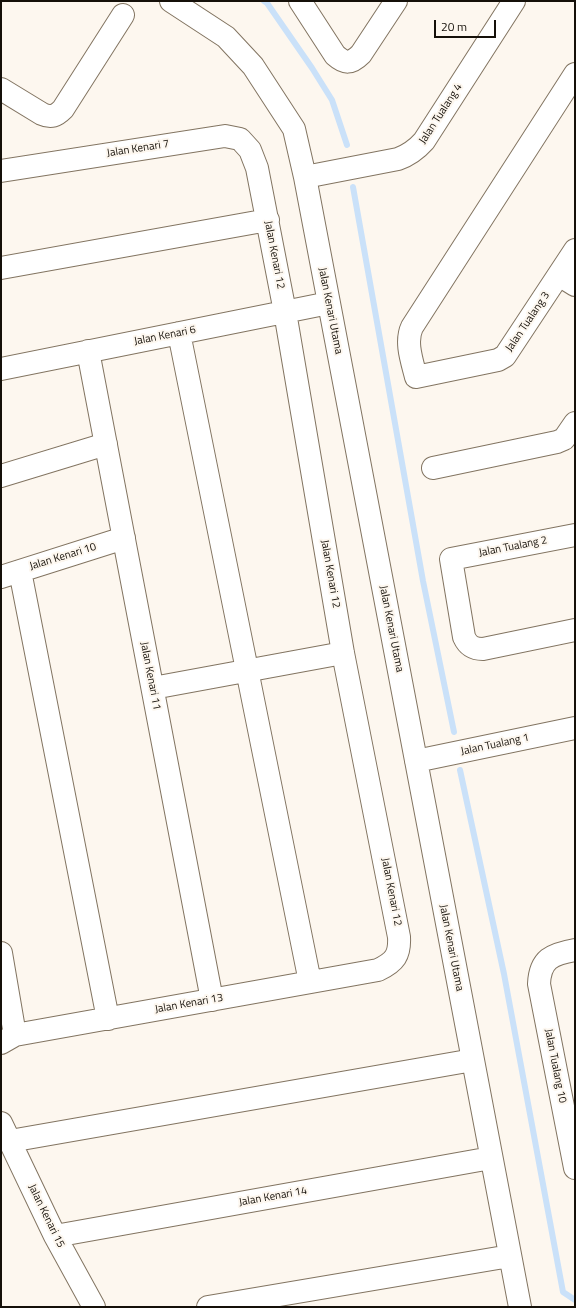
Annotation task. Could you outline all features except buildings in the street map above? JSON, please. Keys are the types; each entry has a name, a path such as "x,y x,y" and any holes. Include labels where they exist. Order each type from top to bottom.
{"street":[{"name":"Jalan Kenari Utama","path":"171,1 226,36 253,66 294,129 305,177 520,1307"},
{"path":"300,1 335,55 341,60 348,62 355,60 361,54 396,1"},
{"name":"Jalan Tualang 4","path":"305,177 398,159 408,156 417,149 514,1"},
{"path":"1,89 42,114 47,116 58,114 63,109 123,15"},
{"name":"Jalan Tualang 3","path":"575,74 412,326 409,345 416,377 498,360 505,356 567,280 575,250"},
{"name":"Jalan Kenari 7","path":"1,171 225,136 240,139 250,150 257,168"},
{"name":"Jalan Kenari 12","path":"257,168 285,312 343,653 399,937 400,948 396,958 388,965 378,970"},
{"path":"1,268 268,220"},
{"name":"Jalan Kenari 6","path":"1,369 329,303"},
{"path":"179,333 310,982"},
{"name":"Jalan Kenari 11","path":"88,351 212,1000"},
{"path":"433,468 557,442 564,439 575,423"},
{"path":"1,476 106,444"},
{"name":"Jalan Tualang 2","path":"575,535 451,560 464,636 471,647 483,649 575,630"},
{"name":"Jalan Kenari 10","path":"11,574 124,538"},
{"path":"11,574 108,1019"},
{"path":"153,688 343,653"},
{"name":"Jalan Tualang 1","path":"416,761 575,728"},
{"name":"Jalan Tualang 10","path":"575,950 560,953 551,957 543,964 539,974 539,984 575,1168"},
{"path":"1,953 8,1039"},
{"name":"Jalan Kenari 13","path":"8,1039 108,1019 378,970"},
{"path":"5,1132 473,1060"},
{"name":"Jalan Kenari 15","path":"5,1132 55,1236 94,1307"},
{"name":"Jalan Kenari 14","path":"55,1236 492,1158"},
{"path":"208,1307 510,1256"}],"waterway":[{"path":"264,1 267,3 312,68 332,100 347,145"},
{"path":"353,187 423,581 454,732"},
{"path":"460,770 504,974 563,1292 575,1300"}]}
